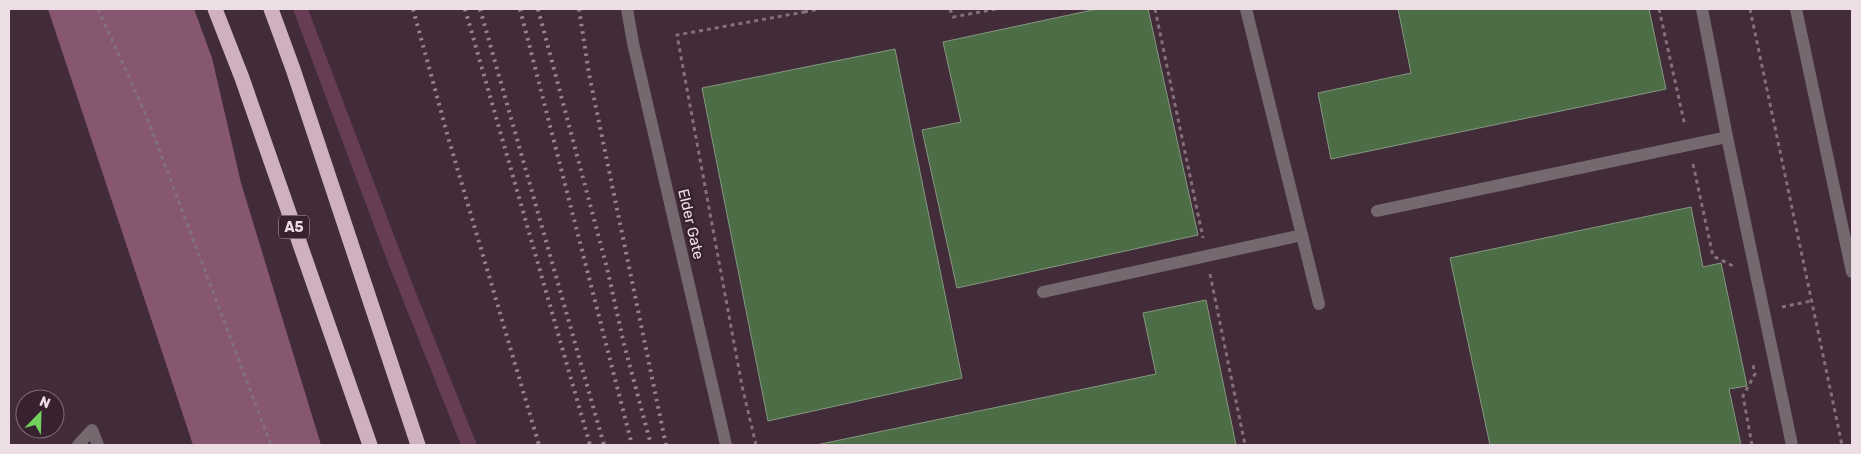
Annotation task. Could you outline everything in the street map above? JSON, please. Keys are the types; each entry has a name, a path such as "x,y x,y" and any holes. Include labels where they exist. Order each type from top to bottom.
{"highway":[{"name":"A5","path":"215,9 245,87 370,445"},
{"path":"271,9 293,69 418,445"}],"street":[{"name":"Elder Gate","path":"627,9 633,43 726,445"},
{"path":"1246,9 1319,304"},
{"path":"1702,9 1792,445"},
{"path":"1796,9 1852,272"},
{"path":"1377,211 1727,137"},
{"path":"1043,292 1302,235"},
{"path":"78,445 92,430 98,445"}],"path":[{"path":"98,9 146,115 271,445"},
{"path":"756,445 742,386 677,35 820,9"},
{"path":"950,9 953,17 996,9"},
{"path":"1156,9 1173,87"},
{"path":"1660,9 1713,256 1732,264 1734,273"},
{"path":"1750,9 1842,445"},
{"path":"1751,357 1755,374 1743,396 1752,445"}],"shaded area":[{"path":"48,9 194,9 212,58 241,183 321,445 193,445"},
{"path":"293,9 308,9 414,288 477,445 461,445 385,255"}],"building":[{"path":"1097,9 1148,9 1198,235 957,288 922,130 961,122 943,42"},
{"path":"1398,9 1649,9 1666,89 1331,159 1318,93 1411,73"},
{"path":"895,49 962,378 768,421 702,88"},
{"path":"1691,207 1703,267 1721,263 1747,386 1729,389 1741,445 1490,445 1450,258"},
{"path":"1206,300 1236,445 816,445 1156,374 1143,313"}],"railway":[{"path":"413,9 448,137 539,445"},
{"path":"465,9 590,445"},
{"path":"480,9 604,445"},
{"path":"520,9 632,445"},
{"path":"538,9 607,268 624,344 651,445"},
{"path":"579,9 589,74 666,445"}]}
